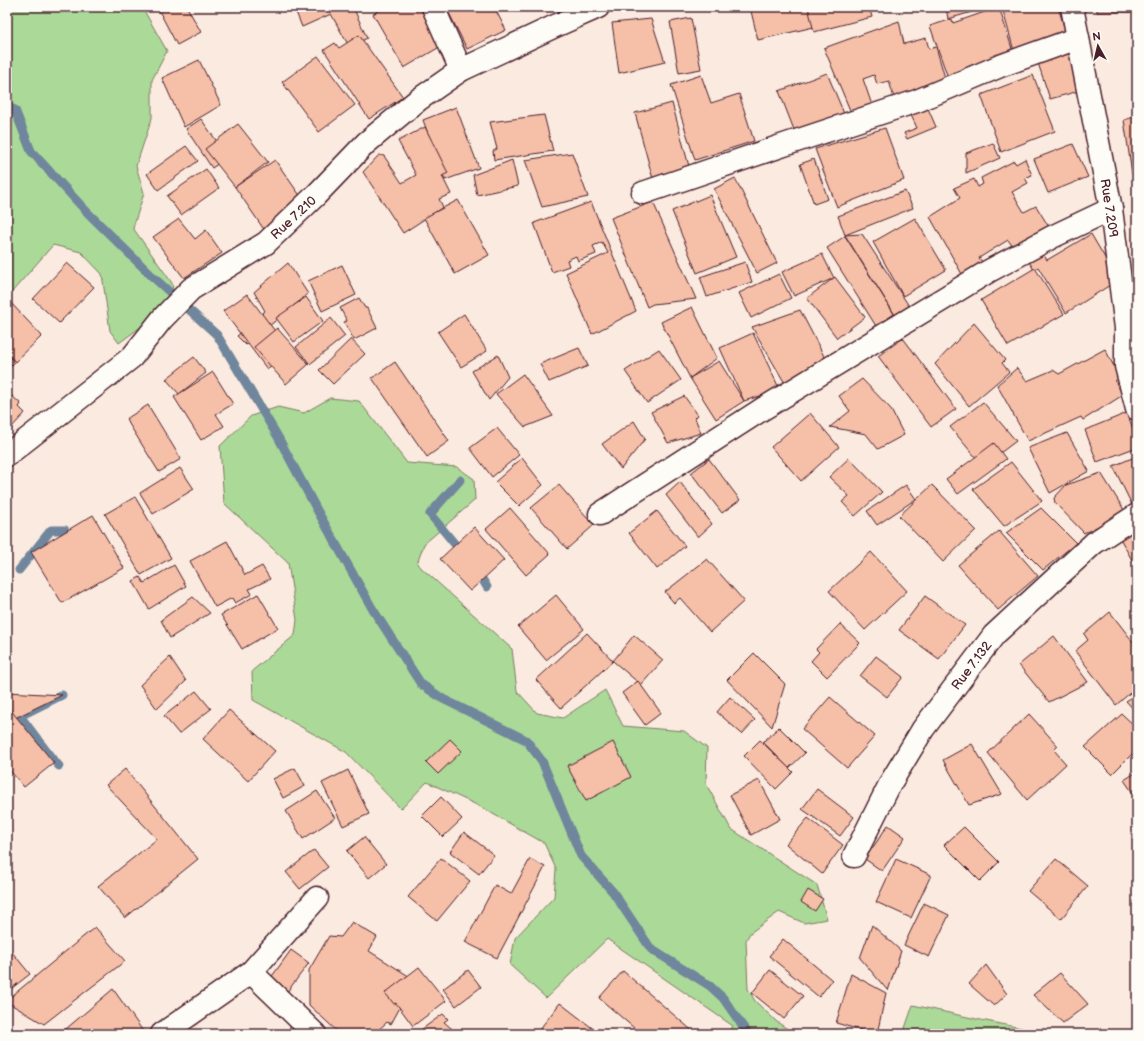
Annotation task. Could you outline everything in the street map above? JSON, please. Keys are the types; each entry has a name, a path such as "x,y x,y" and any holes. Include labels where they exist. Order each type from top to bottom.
{"street":[{"path":"433,7 461,70"},
{"name":"Rue 7.210","path":"7,455 132,357 162,319 191,289 266,243 316,195 366,143 418,100 461,70 598,7"},
{"name":"Rue 7.209","path":"1072,7 1111,209 1126,328 1126,366 1137,409"},
{"path":"643,193 917,101 1000,66 1078,38"},
{"path":"600,514 761,410 982,274 1052,237 1111,209"},
{"name":"Rue 7.132","path":"854,856 891,782 923,729 994,635 1094,543 1137,515"},
{"path":"162,1034 251,972 316,898"},
{"path":"251,972 315,1034"}],"green space":[{"path":"7,7 142,7 167,51 152,80 152,118 136,166 144,193 133,228 172,283 174,297 165,309 119,343 110,331 102,274 81,252 53,245 7,296"},
{"path":"330,398 359,401 407,463 457,467 474,479 475,500 424,544 417,564 512,649 517,691 537,713 563,718 605,690 623,726 684,731 707,748 706,784 731,829 817,885 827,919 804,923 779,912 750,933 746,940 748,989 755,1001 777,1022 795,1034 728,1034 733,1026 607,939 546,998 510,965 515,938 554,897 556,869 544,843 479,806 427,782 401,809 346,752 253,700 252,671 295,635 297,620 288,563 224,503 220,446 251,416 278,407 304,413"},
{"path":"913,1005 981,1020 1052,1034 903,1034"}],"building":[{"path":"157,7 187,7 201,32 177,45"},
{"path":"294,7 353,7 367,38 350,48 331,14 302,27"},
{"path":"384,7 421,7 443,45 404,68 373,14"},
{"path":"446,7 494,7 506,30 467,49"},
{"path":"750,7 814,7 818,26 758,40"},
{"path":"808,7 869,7 872,17 814,32"},
{"path":"946,7 989,7 948,19"},
{"path":"999,7 1013,52 969,66 970,72 948,78 930,26 952,19 953,23"},
{"path":"1002,7 1058,7 1066,33 1014,51"},
{"path":"1097,7 1137,7 1137,12 1097,12"},
{"path":"691,18 701,69 679,73 670,22"},
{"path":"651,19 665,62 619,73 612,23"},
{"path":"899,21 904,44 926,38 929,49 936,47 947,85 894,98 889,81 877,84 874,75 863,79 873,108 852,115 824,48"},
{"path":"359,35 403,97 369,119 324,50 335,43 339,48"},
{"path":"1074,49 1086,89 1050,99 1037,60"},
{"path":"318,56 355,105 319,132 282,82"},
{"path":"199,60 221,105 184,127 162,78"},
{"path":"1137,65 1137,82 1133,66"},
{"path":"827,73 845,116 796,135 779,91"},
{"path":"701,75 711,103 739,94 754,141 695,160 671,85"},
{"path":"1033,75 1055,131 1001,152 981,95"},
{"path":"672,103 690,170 653,179 635,113"},
{"path":"927,106 936,127 907,139 904,133 917,128 910,113"},
{"path":"456,107 479,168 445,180 423,120"},
{"path":"544,115 553,151 494,160 493,151 497,149 490,122"},
{"path":"1137,116 1137,172 1132,174 1124,120"},
{"path":"201,119 228,157 212,168 186,129"},
{"path":"238,124 268,162 235,187 205,149"},
{"path":"425,127 448,173 442,176 451,194 439,199 443,207 403,233 363,172 379,155 384,156 402,183 416,175 398,141"},
{"path":"885,128 904,180 837,207 815,149"},
{"path":"993,143 1000,158 966,173 966,153"},
{"path":"1073,144 1088,177 1048,193 1034,159"},
{"path":"186,146 198,161 158,190 147,174"},
{"path":"572,153 588,197 542,207 525,160"},
{"path":"814,159 828,199 814,204 800,164"},
{"path":"1025,159 1032,175 1025,178 1028,183 1012,192 1024,212 1036,206 1049,227 1014,248 1008,240 979,258 984,264 963,276 930,217 960,198 954,188 974,179 978,187 983,184 981,178 1014,161 1016,164"},
{"path":"275,160 306,204 265,231 235,187"},
{"path":"512,160 518,186 477,195 473,175"},
{"path":"206,169 219,188 181,215 167,196"},
{"path":"735,178 777,263 757,273 714,189"},
{"path":"905,191 913,208 845,235 838,216"},
{"path":"710,195 736,257 697,273 672,211"},
{"path":"458,200 489,255 455,274 424,218"},
{"path":"591,202 636,311 592,334 566,273 608,253 602,242 593,246 596,254 578,261 576,256 567,260 569,266 552,272 534,223"},
{"path":"653,202 696,299 653,304 647,307 611,218"},
{"path":"915,218 946,270 903,296 873,242"},
{"path":"179,219 195,239 206,230 222,253 184,278 153,237"},
{"path":"862,234 909,306 895,315 845,235"},
{"path":"1091,234 1118,280 1066,313 1038,267 1034,270 1025,255 1040,249 1047,260"},
{"path":"845,236 894,314 876,326 827,248"},
{"path":"822,254 834,278 794,296 782,272"},
{"path":"745,262 752,282 707,297 700,277"},
{"path":"67,263 94,287 59,323 33,299"},
{"path":"288,263 308,294 246,345 237,336 265,311 254,292"},
{"path":"342,265 356,295 322,311 308,281"},
{"path":"1035,268 1064,314 1008,346 981,300"},
{"path":"779,274 791,298 751,318 739,293"},
{"path":"835,277 865,317 837,338 807,298"},
{"path":"247,294 290,351 267,369 223,311"},
{"path":"306,297 323,321 294,342 276,318"},
{"path":"359,298 365,308 367,308 377,328 354,340 344,322 347,321 340,308"},
{"path":"9,301 42,336 15,362 7,353 7,303"},
{"path":"692,307 717,358 690,378 661,322"},
{"path":"800,310 827,362 786,385 752,327"},
{"path":"464,314 487,351 461,367 438,332"},
{"path":"331,318 345,336 310,364 296,347"},
{"path":"974,323 1005,360 1002,363 1009,372 969,406 935,364"},
{"path":"277,328 309,364 286,384 254,347"},
{"path":"753,333 780,390 744,401 720,348"},
{"path":"903,338 956,409 931,427 878,356"},
{"path":"351,339 365,354 333,384 319,370"},
{"path":"579,348 588,366 549,382 540,364"},
{"path":"659,349 681,380 647,403 625,371"},
{"path":"1105,349 1120,378 1115,381 1123,395 1083,420 1081,417 1028,441 997,385 1017,368 1027,381 1053,370 1059,374"},
{"path":"7,353 15,362 7,370"},
{"path":"498,355 508,377 489,400 472,371"},
{"path":"194,357 206,373 179,394 166,379"},
{"path":"719,361 744,401 716,419 690,378"},
{"path":"395,362 449,441 427,457 372,378"},
{"path":"213,372 233,404 216,414 224,426 201,440 174,397"},
{"path":"523,374 553,416 525,427 496,394"},
{"path":"862,379 890,408 904,435 878,449 866,434 830,427 850,411 839,396"},
{"path":"7,395 10,398 12,396 21,404 19,407 25,413 12,427 7,422"},
{"path":"684,396 698,415 695,418 701,433 668,443 651,412"},
{"path":"983,402 1016,441 983,466 950,427"},
{"path":"148,405 181,459 159,472 126,419"},
{"path":"810,413 839,447 801,481 771,447"},
{"path":"1127,413 1137,439 1137,447 1097,462 1085,430"},
{"path":"634,421 645,439 621,469 602,444"},
{"path":"497,428 519,455 492,477 470,448"},
{"path":"1067,433 1089,471 1050,493 1028,448"},
{"path":"994,443 1006,459 958,494 946,479"},
{"path":"1137,456 1137,507 1134,509 1113,466"},
{"path":"522,458 543,485 519,506 495,482"},
{"path":"849,458 882,492 855,516 842,502 849,496 829,477"},
{"path":"709,459 740,500 722,513 691,473"},
{"path":"1011,462 1042,501 1004,526 973,489"},
{"path":"180,468 194,489 153,514 140,493"},
{"path":"1101,473 1126,513 1084,533 1055,503 1054,498 1066,485"},
{"path":"680,482 712,524 698,537 666,495"},
{"path":"559,485 594,525 567,549 531,508"},
{"path":"906,485 916,499 877,525 867,511"},
{"path":"932,485 976,530 943,562 899,516"},
{"path":"135,497 171,558 141,575 105,514"},
{"path":"510,508 550,554 526,575 486,529"},
{"path":"1041,508 1076,543 1043,570 1006,533"},
{"path":"657,511 685,546 657,569 629,533"},
{"path":"93,515 124,568 62,603 31,552"},
{"path":"1137,524 1137,569 1117,533"},
{"path":"474,527 504,560 470,591 440,559"},
{"path":"999,531 1038,576 998,610 958,565"},
{"path":"227,541 245,575 262,566 270,579 249,589 252,594 235,603 232,598 215,607 190,561"},
{"path":"871,552 907,591 865,630 829,591"},
{"path":"707,559 744,601 710,632 680,598 674,603 665,592"},
{"path":"174,565 186,586 149,609 133,581 140,577 144,583"},
{"path":"258,594 278,628 242,649 221,615"},
{"path":"556,595 584,629 546,660 518,627"},
{"path":"925,596 965,625 939,659 899,630"},
{"path":"193,597 210,613 170,638 161,620"},
{"path":"1110,612 1137,647 1137,687 1116,705 1075,651 1088,640 1084,634"},
{"path":"840,624 860,643 827,677 811,661 819,652 816,649"},
{"path":"587,633 613,661 561,708 536,680"},
{"path":"634,635 663,660 641,685 613,661"},
{"path":"1054,636 1088,682 1049,702 1019,665"},
{"path":"754,653 785,684 772,727 727,680"},
{"path":"876,656 903,677 887,697 860,676"},
{"path":"170,657 186,681 157,709 140,685"},
{"path":"638,681 661,713 645,725 622,693"},
{"path":"196,691 211,709 179,734 164,716"},
{"path":"7,692 62,695 15,718 7,724"},
{"path":"1137,694 1137,713 1126,701"},
{"path":"730,697 755,720 742,734 717,712"},
{"path":"830,697 875,736 847,768 802,729"},
{"path":"9,708 54,763 24,787 7,767 7,709"},
{"path":"229,710 275,751 248,781 203,739"},
{"path":"1029,714 1058,746 1054,750 1066,764 1027,800 988,753"},
{"path":"1122,714 1137,728 1137,749 1112,774 1085,747"},
{"path":"779,727 805,753 789,768 763,742"},
{"path":"450,739 462,751 438,774 426,762"},
{"path":"760,740 793,772 776,789 744,756"},
{"path":"613,742 631,777 586,801 567,766"},
{"path":"972,744 1002,794 969,805 943,760"},
{"path":"295,768 305,786 283,798 273,779"},
{"path":"125,769 198,859 125,918 98,886 157,839 106,785"},
{"path":"348,770 369,814 343,826 322,783"},
{"path":"1137,772 1137,799 1124,780"},
{"path":"759,780 780,819 751,835 730,795"},
{"path":"817,789 854,817 840,836 802,809"},
{"path":"317,791 335,818 303,839 286,811"},
{"path":"441,797 462,819 443,837 422,816"},
{"path":"808,818 843,845 822,874 786,844"},
{"path":"888,825 905,837 882,871 865,859"},
{"path":"964,827 999,862 980,881 944,845"},
{"path":"464,832 494,855 479,874 450,852"},
{"path":"364,837 386,864 369,878 347,851"},
{"path":"314,850 328,867 300,889 286,872"},
{"path":"441,858 470,881 437,921 408,897"},
{"path":"530,859 545,867 497,958 465,942 495,885 511,894"},
{"path":"896,859 931,875 911,918 876,902"},
{"path":"1056,859 1088,886 1061,919 1028,891"},
{"path":"808,890 823,899 815,911 801,902"},
{"path":"924,903 949,915 929,957 904,945"},
{"path":"352,922 377,937 369,951 415,980 391,1024 387,1022 374,1034 340,1034 309,1005 309,970 329,936 341,937"},
{"path":"872,925 901,951 888,991 860,958"},
{"path":"95,927 125,961 44,1024 7,1002 7,1000"},
{"path":"783,939 832,980 819,997 769,956"},
{"path":"7,946 30,974 7,992"},
{"path":"291,950 309,963 287,992 270,979"},
{"path":"986,965 1007,994 994,1006 969,984"},
{"path":"419,967 446,1001 413,1026 396,1003 394,1004 385,993"},
{"path":"468,970 481,987 456,1006 443,989"},
{"path":"770,970 803,996 784,1019 752,993"},
{"path":"623,971 696,1034 641,1034 599,998"},
{"path":"1060,973 1088,1004 1063,1023 1033,995"},
{"path":"851,974 886,993 877,1034 836,1023"},
{"path":"113,989 145,1034 60,1034"},
{"path":"560,1003 600,1034 536,1034"},
{"path":"443,1014 448,1019 444,1022 458,1034 420,1034 418,1032"}],"waterway":[{"path":"7,107 15,110 31,151 86,211 153,277 217,335 278,437 372,608 421,684 443,699 526,740 542,761 581,856 613,892 651,949 710,986 723,998 748,1034"},
{"path":"460,480 430,514 463,554"},
{"path":"19,570 51,530 65,530"},
{"path":"476,569 487,587"},
{"path":"59,766 20,716 62,695"}]}
